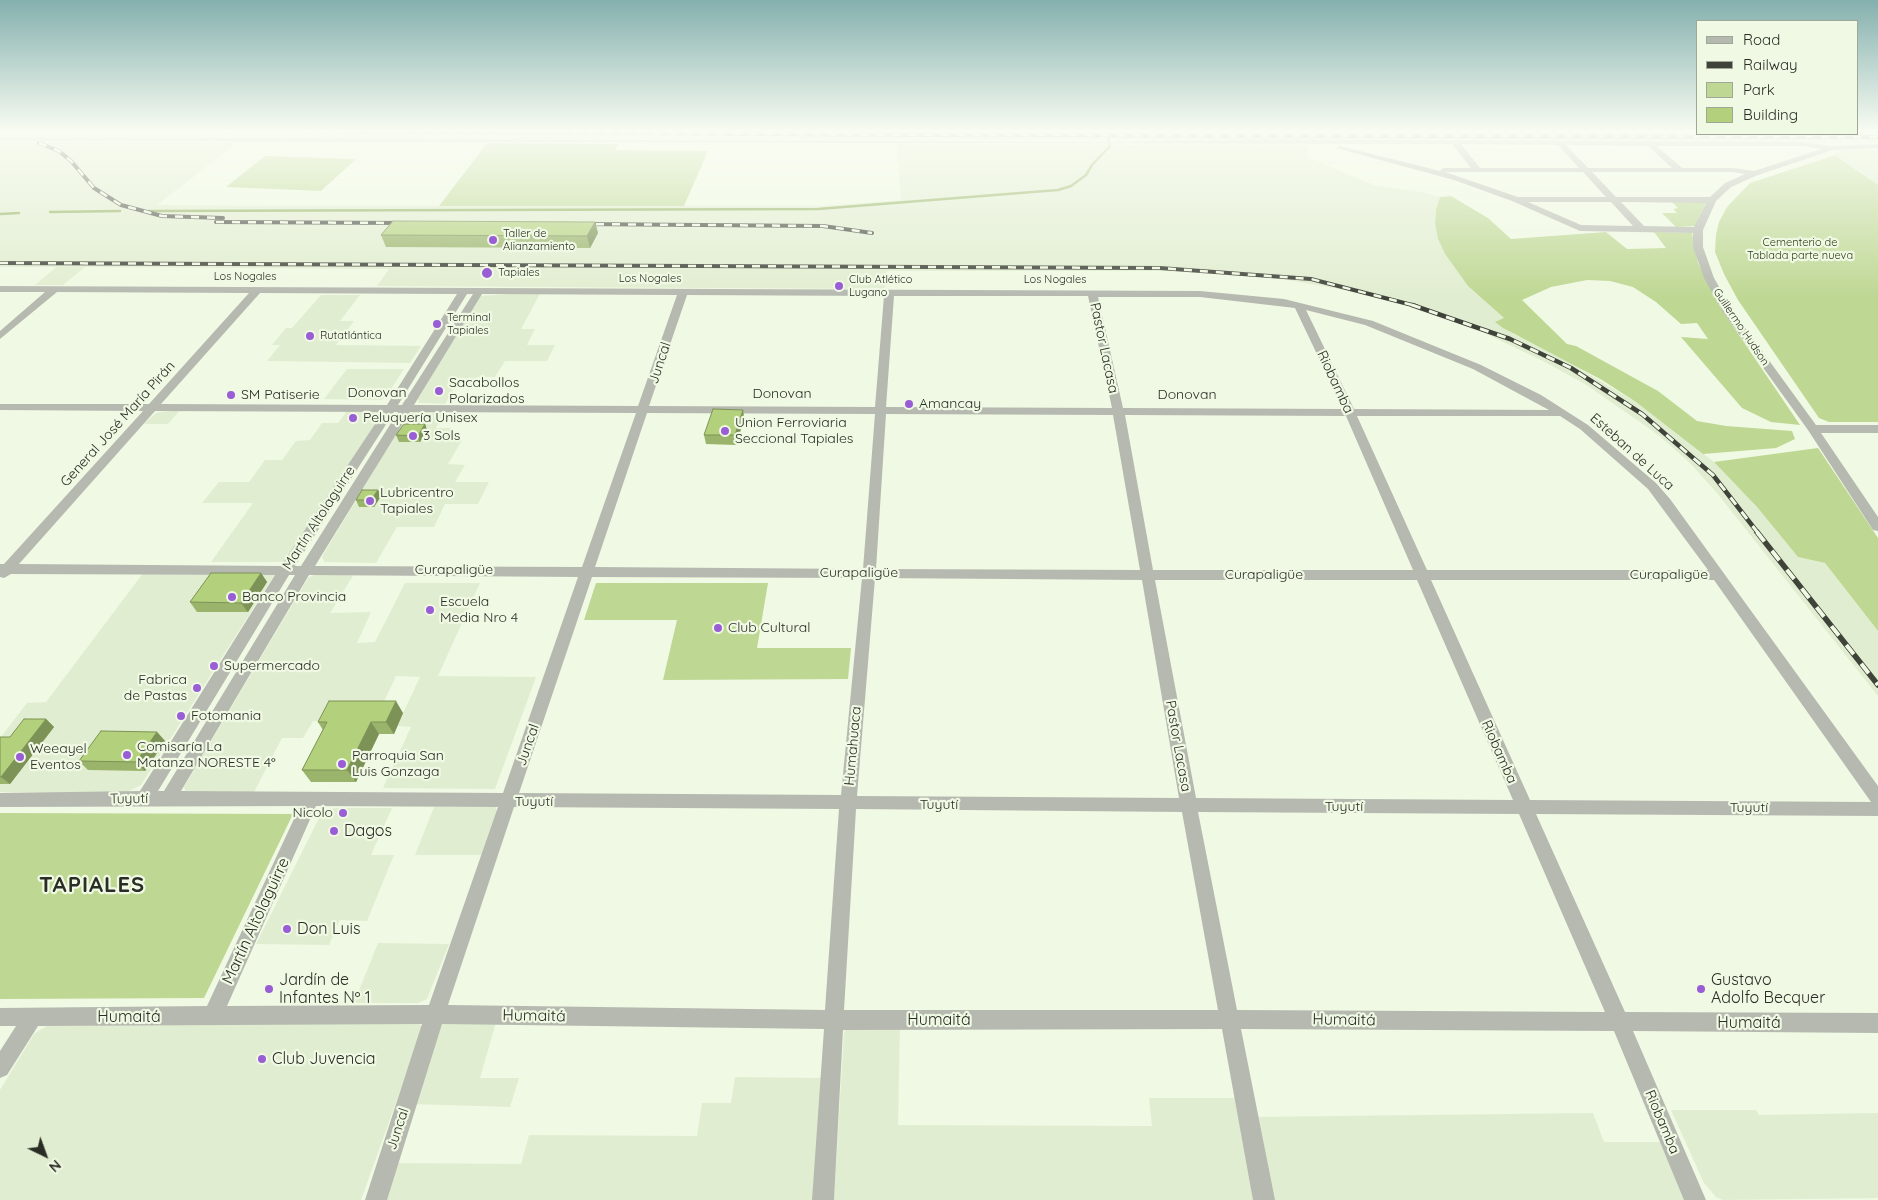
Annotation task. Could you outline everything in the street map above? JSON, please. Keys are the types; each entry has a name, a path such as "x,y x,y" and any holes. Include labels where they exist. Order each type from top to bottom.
{"street":[{"path":"1476,186 1515,199 1584,229 1698,230"},
{"path":"1600,186 1641,229"},
{"name":"Guillermo Hudson","path":"1727,186 1712,200 1698,230 1700,259 1723,304 1813,430 1878,527"},
{"path":"1515,199 1712,200"},
{"name":"Los Nogales","path":"0,289 1092,293 1224,295 1299,306"},
{"path":"0,336 55,289"},
{"name":"General José María Pirán","path":"3,572 258,290"},
{"name":"Martín Altolaguirre","path":"144,799 286,569 391,408 464,290"},
{"name":"Martín Altolaguirre","path":"168,799 306,569 480,290"},
{"name":"Juncal","path":"376,1200 435,1014 645,409 683,292"},
{"name":"Humahuaca","path":"823,1200 848,804 869,573 889,292"},
{"name":"Pastor Lacasa","path":"1092,293 1118,410 1146,575 1264,1200"},
{"name":"Riobamba","path":"1299,306 1349,410 1420,575 1620,1023 1695,1200"},
{"name":"Esteban de Luca","path":"1299,306 1369,323 1407,337 1477,367 1563,413 1584,427 1652,486 1666,502 1878,799"},
{"name":"Donovan","path":"0,407 1349,410 1563,413"},
{"path":"1813,430 1878,429"},
{"name":"Curapaligüe","path":"3,572 306,569 1146,575 1718,575"},
{"name":"Tuyutí","path":"0,800 168,799 1878,809"},
{"name":"Martín Altolaguirre","path":"213,1015 311,800"},
{"name":"Humaitá","path":"1,1019 34,1016 435,1014 834,1020 1229,1019 1878,1024"},
{"path":"0,1068 34,1016"}],"shaded area":[{"path":"0,186 182,186 157,205 293,206 822,206 901,200 900,186 1376,186 1423,192 1440,197 1436,209 1435,224 1438,239 1445,254 1468,286 1505,319 1496,321 1513,334 1565,360 1636,402 1714,462 1757,507 1798,557 1825,563 1878,631 1878,696 1717,493 1689,462 1657,434 1585,384 1543,361 1478,330 1409,306 1345,290 1288,280 1235,274 1161,271 887,271 885,289 377,286 389,269 85,267 63,285 35,285 56,267 0,267"},
{"path":"541,292 521,329 535,329 527,345 555,345 547,361 505,361 495,377 477,377 472,386 455,386 445,404 419,403 418,399 480,296"},
{"name":"Rutatlántica","path":"321,295 360,295 340,321 354,321 336,345 421,346 410,363 267,361 280,345 272,345 286,328 292,328"},
{"path":"347,369 404,369 386,397 381,400 324,399"},
{"path":"181,409 168,424 144,424 156,413"},
{"path":"446,409 436,428 453,428 447,440 462,440 448,464 465,465 455,482 489,482 478,504 445,504 434,527 397,527 376,563 325,562 322,558 323,555 408,414 414,411"},
{"path":"347,411 379,412 382,415 285,562 211,562 253,503 202,503 219,482 249,482 265,460 282,460 296,441 310,440 322,423 338,423"},
{"path":"356,571 330,613 371,612 357,643 375,642 405,583 480,583 438,676 536,677 495,789 383,788 411,727 397,726 420,677 396,676 381,708 333,721 313,721 303,738 282,738 253,794 186,793 184,787 308,578 318,573"},
{"path":"144,572 275,574 141,785 123,794 0,792 0,738 27,703 46,702"},
{"path":"434,807 496,807 497,813 483,855 415,855"},
{"path":"335,808 392,808 371,855 394,855 367,921 340,920 329,945 256,944 320,816 325,811"},
{"path":"378,943 449,944 427,999 418,1003 354,1003"},
{"path":"497,1019 480,1078 519,1078 510,1107 412,1104 438,1028 443,1022"},
{"path":"419,1020 422,1030 361,1200 0,1200 0,1090 34,1034 48,1025"},
{"path":"900,1022 898,1125 1152,1126 1149,1098 1236,1098 1254,1200 834,1200 844,1033 847,1027"},
{"path":"735,1077 824,1078 813,1200 381,1200 394,1163 521,1164 529,1135 697,1136 702,1103 731,1103"},
{"path":"1671,1110 1756,1110 1759,1115 1878,1113 1878,1198 1723,1200 1716,1197 1704,1183"},
{"path":"1593,1113 1604,1142 1666,1142 1687,1200 1271,1200 1253,1117"}],"green space":[{"path":"227,186 326,186 321,191 226,187"},
{"path":"454,186 693,186 684,206 439,206"},
{"name":"Cementerio de Tablada parte nueva","path":"1747,186 1878,186 1878,422 1829,422 1819,418 1738,300 1724,274 1715,252 1719,222 1727,207"},
{"path":"1451,196 1488,218 1511,239 1606,232 1627,249 1666,248 1654,232 1692,233 1698,263 1720,307 1800,425 1771,422 1742,408 1681,337 1708,339 1697,323 1681,324 1656,302 1633,287 1610,281 1587,280 1551,287 1522,300 1567,344 1576,346 1658,391 1697,421 1726,426 1792,431 1795,439 1776,448 1703,454 1636,402 1602,380 1503,328 1495,322 1504,318 1468,286 1445,254 1438,239 1435,224 1436,209 1440,197"},
{"path":"1670,200 1706,202 1695,226 1676,227 1662,213 1677,213 1673,209 1678,208"},
{"path":"1818,448 1878,538 1878,631 1825,563 1798,557 1757,507 1714,462"},
{"name":"Club Cultural","path":"596,583 768,583 757,648 851,648 848,679 663,680 677,620 584,620"},
{"path":"0,813 293,814 204,998 0,999"}],"building":[{"path":"393,221 595,222 587,236 381,235"},
{"path":"713,409 743,410 735,435 704,435"},
{"path":"404,424 425,424 418,436 396,435"},
{"path":"362,490 378,490 371,500 356,500"},
{"path":"211,573 261,573 241,603 190,602"},
{"path":"329,701 396,701 386,722 371,722 347,770 302,770 327,722 318,722"},
{"path":"24,719 46,719 0,777 0,737 10,737"},
{"path":"101,731 157,732 136,762 79,761"}],"waterway":[{"path":"149,211 818,209 1058,190 1071,186"},
{"path":"50,212 120,211"},
{"path":"0,214 19,213"}],"railway":[{"path":"92,186 121,205 162,216 223,218"},
{"path":"216,222 405,223"},
{"path":"580,224 823,226 872,233"},
{"path":"0,263 1160,268 1311,279 1416,306"},
{"path":"1412,305 1510,339 1571,368 1642,414 1713,475 1758,533"},
{"path":"1757,532 1878,685"}],"place":[{"name":"Taller de Alianzamiento","path":"493,240"},
{"name":"Tapiales","path":"487,273"},
{"name":"Club Atlético Lugano","path":"839,286"},
{"name":"Terminal Tapiales","path":"437,324"},
{"name":"Rutatlántica","path":"310,336"},
{"name":"Sacabollos Polarizados","path":"439,391"},
{"name":"SM Patiserie","path":"231,395"},
{"name":"Amancay","path":"909,404"},
{"name":"Peluquería Unisex","path":"353,418"},
{"name":"Union Ferroviaria Seccional Tapiales","path":"725,431"},
{"name":"3 Sols","path":"413,436"},
{"name":"Lubricentro Tapiales","path":"370,501"},
{"name":"Banco Provincia","path":"232,597"},
{"name":"Escuela Media Nro 4","path":"430,610"},
{"name":"Club Cultural","path":"718,628"},
{"name":"Supermercado","path":"214,666"},
{"name":"Fabrica de Pastas","path":"197,688"},
{"name":"Fotomania","path":"181,716"},
{"name":"Comisaría La Matanza NORESTE 4°","path":"127,755"},
{"name":"Weeayel Eventos","path":"20,757"},
{"name":"Parroquia San Luis Gonzaga","path":"342,764"},
{"name":"Nicolo","path":"343,813"},
{"name":"Dagos","path":"334,831"},
{"name":"Don Luis","path":"287,929"},
{"name":"Jardín de Infantes Nº 1","path":"269,989"},
{"name":"Gustavo Adolfo Becquer","path":"1701,989"},
{"name":"Club Juvencia","path":"262,1059"}],"district":[{"name":"TAPIALES","path":"92,885"}]}
